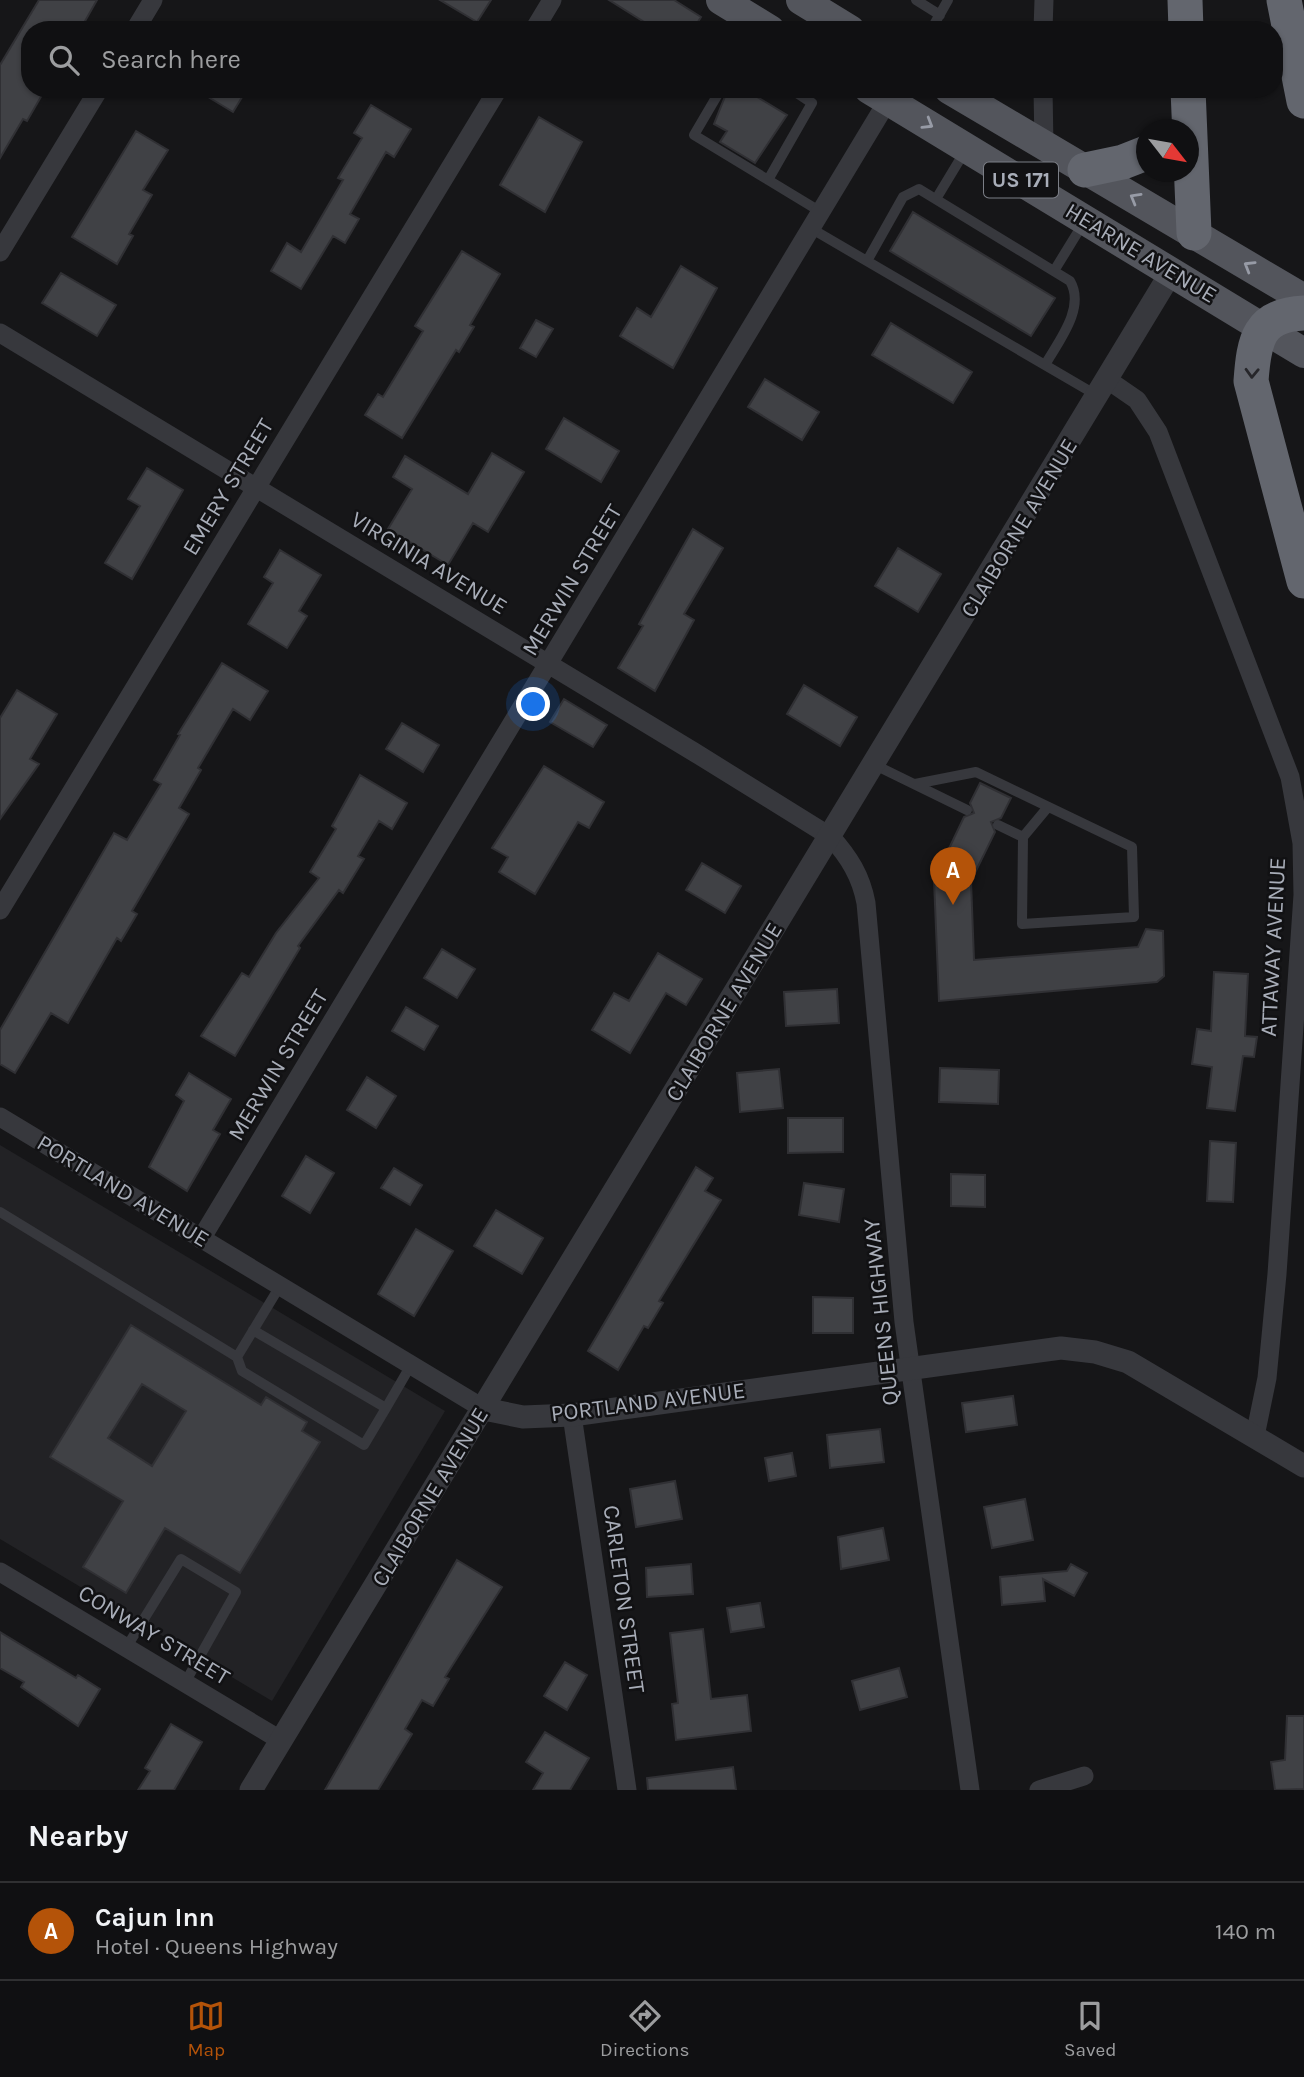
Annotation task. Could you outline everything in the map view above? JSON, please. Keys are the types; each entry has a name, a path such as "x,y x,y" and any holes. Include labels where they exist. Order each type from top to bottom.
{"highway":[{"path":"1185,0 1186,21"},
{"path":"1284,0 1304,101"},
{"path":"1176,119 1184,98"},
{"path":"1187,98 1194,233"},
{"path":"1086,170 1136,157"},
{"path":"1304,313 1284,314 1262,327 1253,355 1251,381 1304,582"}],"main road":[{"path":"721,0 755,21"},
{"path":"800,0 835,21"},
{"name":"HEARNE AVENUE","path":"892,98 1304,353"},
{"name":"HEARNE AVENUE","path":"964,98 1304,299"},
{"name":"CLAIBORNE AVENUE","path":"1172,271 1194,233"}],"street":[{"path":"140,21 153,0"},
{"path":"539,21 552,0"},
{"path":"1043,21 1044,0"},
{"path":"0,253 94,98"},
{"name":"EMERY STREET","path":"0,910 493,98"},
{"name":"MERWIN STREET","path":"201,1238 817,221 881,98"},
{"path":"1043,98 1044,146"},
{"name":"CLAIBORNE AVENUE","path":"251,1790 875,765 1172,271"},
{"name":"VIRGINIA AVENUE","path":"0,333 831,837"},
{"name":"ATTAWAY AVENUE","path":"1103,388 1137,401 1158,432 1273,729 1298,810 1303,895 1277,1274 1267,1378 1255,1436"},
{"name":"QUEENS HIGHWAY","path":"831,837 855,867 866,903 911,1366 970,1790"},
{"name":"PORTLAND AVENUE","path":"0,1118 484,1409 523,1417 572,1415 1026,1350 1061,1348 1095,1352 1128,1362 1304,1466"},
{"name":"CARLETON STREET","path":"572,1415 626,1790"},
{"name":"CONWAY STREET","path":"0,1572 186,1681 282,1741"},
{"path":"1039,1790 1084,1776"}],"lane":[{"path":"916,0 940,15"},
{"path":"936,21 948,0"},
{"path":"716,98 694,135 768,180 867,261 1045,365 1103,388"},
{"path":"768,180 813,103 805,98"},
{"path":"936,199 967,147"},
{"path":"867,261 903,197 919,189 1070,281 1075,298 1071,319 1045,365"},
{"path":"1054,271 1086,218"},
{"path":"875,765 967,810"},
{"path":"915,785 976,772 1132,847 1134,917 1022,923 1023,837 1048,807"},
{"path":"998,825 1023,837"},
{"path":"0,1212 237,1357 242,1371 364,1445 411,1365"},
{"path":"237,1357 279,1286"},
{"path":"253,1330 386,1408"},
{"path":"126,1648 181,1559 236,1592 186,1681"}],"shaded area":[{"path":"0,1145 445,1411 272,1701 0,1539"}],"building":[{"path":"39,0 97,0 85,21 26,21"},
{"path":"440,0 491,0 475,21"},
{"path":"609,0 674,0 701,17 699,21 643,21"},
{"path":"21,30 21,98 40,98 27,121 23,119 0,158 0,65"},
{"path":"210,98 242,98 233,112"},
{"path":"724,98 759,98 787,115 755,163 720,142 727,131 714,124"},
{"path":"371,105 411,129 394,157 386,152 350,214 359,219 345,243 333,236 301,289 271,271 287,243 301,252 343,180 338,178 362,138 354,133"},
{"path":"539,117 582,142 545,212 500,185"},
{"path":"136,131 168,150 143,190 152,195 129,234 133,236 117,264 72,237"},
{"path":"913,212 1055,298 1031,336 890,251"},
{"path":"462,251 500,274 470,325 474,327 459,352 456,350 402,438 365,415 378,394 383,397 423,331 415,326"},
{"path":"681,266 717,288 673,368 620,336 637,308 651,317"},
{"path":"61,273 116,305 97,336 42,303"},
{"path":"536,320 553,329 536,357 520,348"},
{"path":"891,323 972,372 953,403 872,355"},
{"path":"765,379 819,412 802,440 748,407"},
{"path":"564,418 619,451 601,482 546,449"},
{"path":"492,453 524,472 488,532 473,523 448,565 388,529 412,489 393,477 405,456 468,494"},
{"path":"147,468 183,490 132,579 105,563 140,506 128,499"},
{"path":"693,529 723,548 684,614 694,620 655,691 618,668 643,626 639,624"},
{"path":"898,548 941,574 918,612 875,586"},
{"path":"280,550 321,575 299,611 307,616 287,648 248,624 273,583 264,577"},
{"path":"222,663 268,691 250,720 233,709 198,768 201,770 179,808 189,814 132,911 137,914 121,941 117,938 68,1023 51,1013 15,1073 0,1064 0,1030 114,833 127,840 161,784 154,780 180,735 178,734"},
{"path":"804,685 857,717 840,746 787,714"},
{"path":"17,690 57,714 30,759 39,764 0,819 0,718"},
{"path":"564,699 607,725 593,747 550,722"},
{"path":"402,723 439,745 423,772 386,749"},
{"path":"544,766 604,802 589,828 578,822 535,894 499,872 508,857 492,848"},
{"path":"360,775 407,803 392,829 379,821 358,856 364,859 343,893 339,890 298,946 300,948 235,1056 201,1036 242,973 249,977 276,933 319,878 310,872 336,829 332,826"},
{"path":"980,783 1011,798 1001,818 991,822 995,832 971,881 974,960 1138,947 1146,929 1163,931 1164,976 1157,982 939,1001 934,880 964,817 974,813 970,803"},
{"path":"702,863 741,886 725,913 686,890"},
{"path":"442,949 475,969 457,998 424,978"},
{"path":"658,953 702,979 686,1005 666,993 630,1053 592,1030 614,993 629,1001"},
{"path":"1214,972 1248,974 1245,1036 1257,1037 1254,1057 1243,1056 1235,1111 1207,1108 1212,1067 1192,1064 1197,1029 1211,1031"},
{"path":"837,989 839,1023 786,1026 784,992"},
{"path":"406,1007 438,1026 424,1050 392,1031"},
{"path":"940,1068 999,1070 998,1104 939,1102"},
{"path":"779,1069 783,1108 740,1112 737,1073"},
{"path":"189,1073 231,1099 213,1130 220,1134 187,1191 149,1167 184,1101 176,1095"},
{"path":"367,1077 396,1096 376,1128 347,1110"},
{"path":"788,1118 843,1118 843,1152 788,1153"},
{"path":"1210,1141 1236,1143 1233,1202 1207,1201"},
{"path":"306,1156 334,1173 310,1213 282,1196"},
{"path":"696,1167 713,1178 705,1191 721,1200 659,1301 663,1303 648,1328 644,1326 618,1370 588,1351"},
{"path":"394,1168 422,1185 410,1205 381,1188"},
{"path":"951,1174 985,1175 985,1207 951,1206"},
{"path":"804,1183 844,1189 839,1222 799,1215"},
{"path":"496,1210 543,1238 522,1274 474,1246"},
{"path":"416,1229 453,1251 414,1316 378,1294"},
{"path":"813,1297 853,1298 853,1333 813,1333"},
{"path":"131,1325 261,1405 266,1397 307,1422 302,1431 320,1442 240,1573 165,1528 126,1593 83,1567 123,1501 50,1457","holes":["142,1384 186,1411 152,1466 108,1438"]},
{"path":"1013,1396 1017,1425 966,1432 962,1403"},
{"path":"880,1429 884,1462 830,1468 827,1435"},
{"path":"792,1453 796,1476 769,1481 765,1458"},
{"path":"675,1481 682,1519 636,1527 630,1489"},
{"path":"1025,1499 1033,1540 992,1548 984,1507"},
{"path":"883,1528 889,1560 841,1569 838,1537"},
{"path":"457,1560 502,1587 445,1677 449,1679 433,1706 422,1700 405,1729 412,1734 378,1790 325,1790"},
{"path":"691,1564 693,1594 647,1597 646,1568"},
{"path":"1071,1564 1087,1573 1074,1596 1043,1579 1045,1601 1002,1605 1000,1577 1067,1571"},
{"path":"760,1603 764,1627 731,1632 727,1608"},
{"path":"703,1629 711,1699 747,1695 751,1731 676,1740 672,1704 678,1703 670,1633"},
{"path":"0,1632 76,1678 78,1675 100,1689 78,1726 21,1687 24,1682 0,1668"},
{"path":"565,1662 587,1675 567,1710 544,1696"},
{"path":"899,1668 907,1697 860,1710 852,1681"},
{"path":"1287,1716 1304,1716 1304,1789 1275,1790 1271,1762 1285,1760"},
{"path":"171,1724 202,1742 174,1790 138,1790 150,1771 145,1768"},
{"path":"545,1732 589,1758 570,1790 533,1790 543,1773 526,1762"},
{"path":"733,1767 736,1790 648,1790 647,1778"}],"place":[{"name":"Cajun Inn","path":"953,905"}]}
